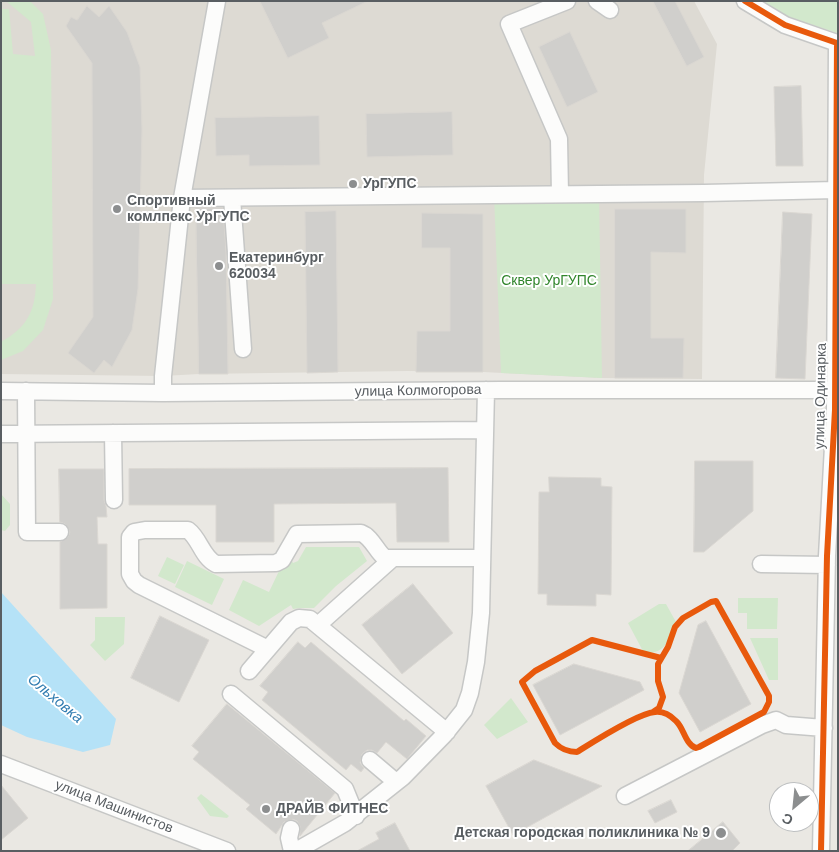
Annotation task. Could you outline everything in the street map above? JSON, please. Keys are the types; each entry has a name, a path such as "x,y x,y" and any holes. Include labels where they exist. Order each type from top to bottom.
{"street":[{"path":"163,393 163,376 182,198 217,1"},
{"path":"560,194 559,139 509,24 567,1"},
{"name":"улица Одинарка","path":"745,1 785,25 838,43 836,410 826,565 821,851"},
{"path":"182,198 836,190"},
{"path":"232,198 243,349"},
{"path":"296,851 356,816 393,785 447,732 464,710 472,685 481,613 486,390"},
{"name":"улица Колмогорова","path":"1,391 163,393 486,390 835,390"},
{"path":"26,391 27,541 60,536"},
{"path":"1,434 485,430"},
{"path":"113,433 114,500"},
{"path":"268,649 134,581 130,574 130,537 134,532 145,530 188,530 193,534 210,561 216,564 276,563 282,560 297,534 361,533 367,536 380,554 386,558 482,558"},
{"path":"318,625 393,558"},
{"path":"761,564 826,565"},
{"path":"249,671 291,622 299,618 310,619 447,732"},
{"path":"231,694 345,789 356,816"},
{"path":"625,796 762,725 776,720 786,725 824,728"},
{"path":"368,763 393,785"},
{"name":"улица Машинистов","path":"1,764 227,851"},
{"path":"291,829 289,838 292,851"}],"shaded area":[{"name":"УрГУПС","path":"1,1 694,1 717,44 704,175 702,379 602,378 483,372 408,371 163,376 1,374"}],"green space":[{"path":"6,1 30,1 43,14 51,50 53,299 43,330 23,351 1,360 1,342 17,331 28,318 34,303 36,284 1,284 1,9 9,9 13,54 35,56 31,22"},
{"path":"760,1 838,1 838,38 834,32 789,17"},
{"name":"Сквер УрГУПС","path":"599,194 602,378 501,373 494,195"},
{"path":"1,494 10,504 10,525 5,531 1,530"},
{"path":"306,547 359,547 367,561 336,586 314,608 293,609 291,605 259,626 229,610 243,580 269,592 279,571 287,567 292,561 293,563 298,561"},
{"path":"167,557 184,565 175,584 158,576"},
{"path":"187,561 224,579 212,605 175,587"},
{"path":"738,598 778,598 777,629 747,629 747,613 738,613"},
{"path":"659,604 666,604 676,622 666,645 657,651 644,653 628,623"},
{"path":"95,617 125,617 124,644 105,661 90,645 95,640"},
{"path":"750,638 778,638 778,680 769,680"},
{"path":"511,698 528,722 497,739 484,725"},
{"path":"201,794 229,816 227,818 210,816 197,798"}],"water":[{"name":"Ольховка","path":"1,592 116,719 110,745 83,752 27,737 1,725"}],"building":[{"path":"260,1 368,1 322,23 329,38 288,58"},
{"path":"653,1 675,1 704,57 687,66"},
{"name":"Спортивный комлпекс УрГУПС","path":"87,6 99,17 109,6 127,32 140,67 142,130 138,289 132,330 112,367 104,360 94,373 68,353 93,317 92,63 66,26 71,17 77,20"},
{"path":"570,32 598,92 567,107 539,47"},
{"path":"801,86 803,166 776,166 774,87"},
{"path":"452,112 453,155 367,157 366,114"},
{"path":"319,116 320,165 249,166 249,155 216,156 215,118"},
{"path":"196,208 223,208 226,252 228,374 199,374"},
{"path":"615,209 686,209 686,253 651,252 651,338 684,338 683,378 615,378"},
{"path":"336,211 338,372 307,373 305,212"},
{"path":"783,212 812,214 805,379 776,378"},
{"path":"422,213 483,214 483,372 416,372 417,331 450,331 450,248 422,248"},
{"path":"695,461 753,461 753,511 704,552 694,552"},
{"path":"448,468 449,542 397,542 396,503 274,504 274,542 216,542 216,505 129,505 129,469"},
{"path":"59,469 104,469 104,500 107,517 97,517 98,544 107,544 107,608 60,609 60,542 68,537 70,532 65,524 60,522"},
{"path":"549,477 601,478 601,486 612,487 611,595 596,594 596,606 547,605 547,594 538,594 539,492 549,492"},
{"path":"413,584 453,633 402,674 362,625"},
{"path":"160,616 209,640 179,702 131,678"},
{"path":"706,621 751,704 700,732 679,693 698,625"},
{"path":"298,642 305,648 311,642 404,721 406,719 426,736 407,759 386,742 377,753 367,750 362,754 360,763 364,768 361,772 351,764 346,770 262,700 268,692 260,686"},
{"path":"574,664 640,682 644,690 560,735 533,685"},
{"path":"227,704 335,793 300,836 300,826 293,819 284,822 276,834 246,809 250,805 193,759 199,752 192,746"},
{"path":"534,760 602,786 513,835 486,786"},
{"path":"1,785 28,818 1,840"},
{"path":"671,800 677,812 655,823 648,811"},
{"name":"Детская городская поликлиника № 9","path":"723,822 740,843 732,851 688,851"},
{"path":"395,823 410,851 357,851 379,839 376,833"}],"cycle path":[{"path":"745,1 785,25 837,43 835,410 827,556 821,851"},
{"path":"653,712 659,708 663,697 658,681 658,664 668,647 675,627 683,618 716,601 769,696 769,702 764,712 699,747 696,748 689,743 679,724 674,719 658,712 627,722 577,752 565,750 555,743 522,682 535,671 592,640 661,658"}],"place":[{"name":"УрГУПС","path":"353,184"},
{"name":"Спортивный комлпекс УрГУПС","path":"117,209"},
{"name":"Екатеринбург 620034","path":"219,266"},
{"name":"ДРАЙВ ФИТНЕС","path":"266,809"},
{"name":"Детская городская поликлиника № 9","path":"721,833"}]}
